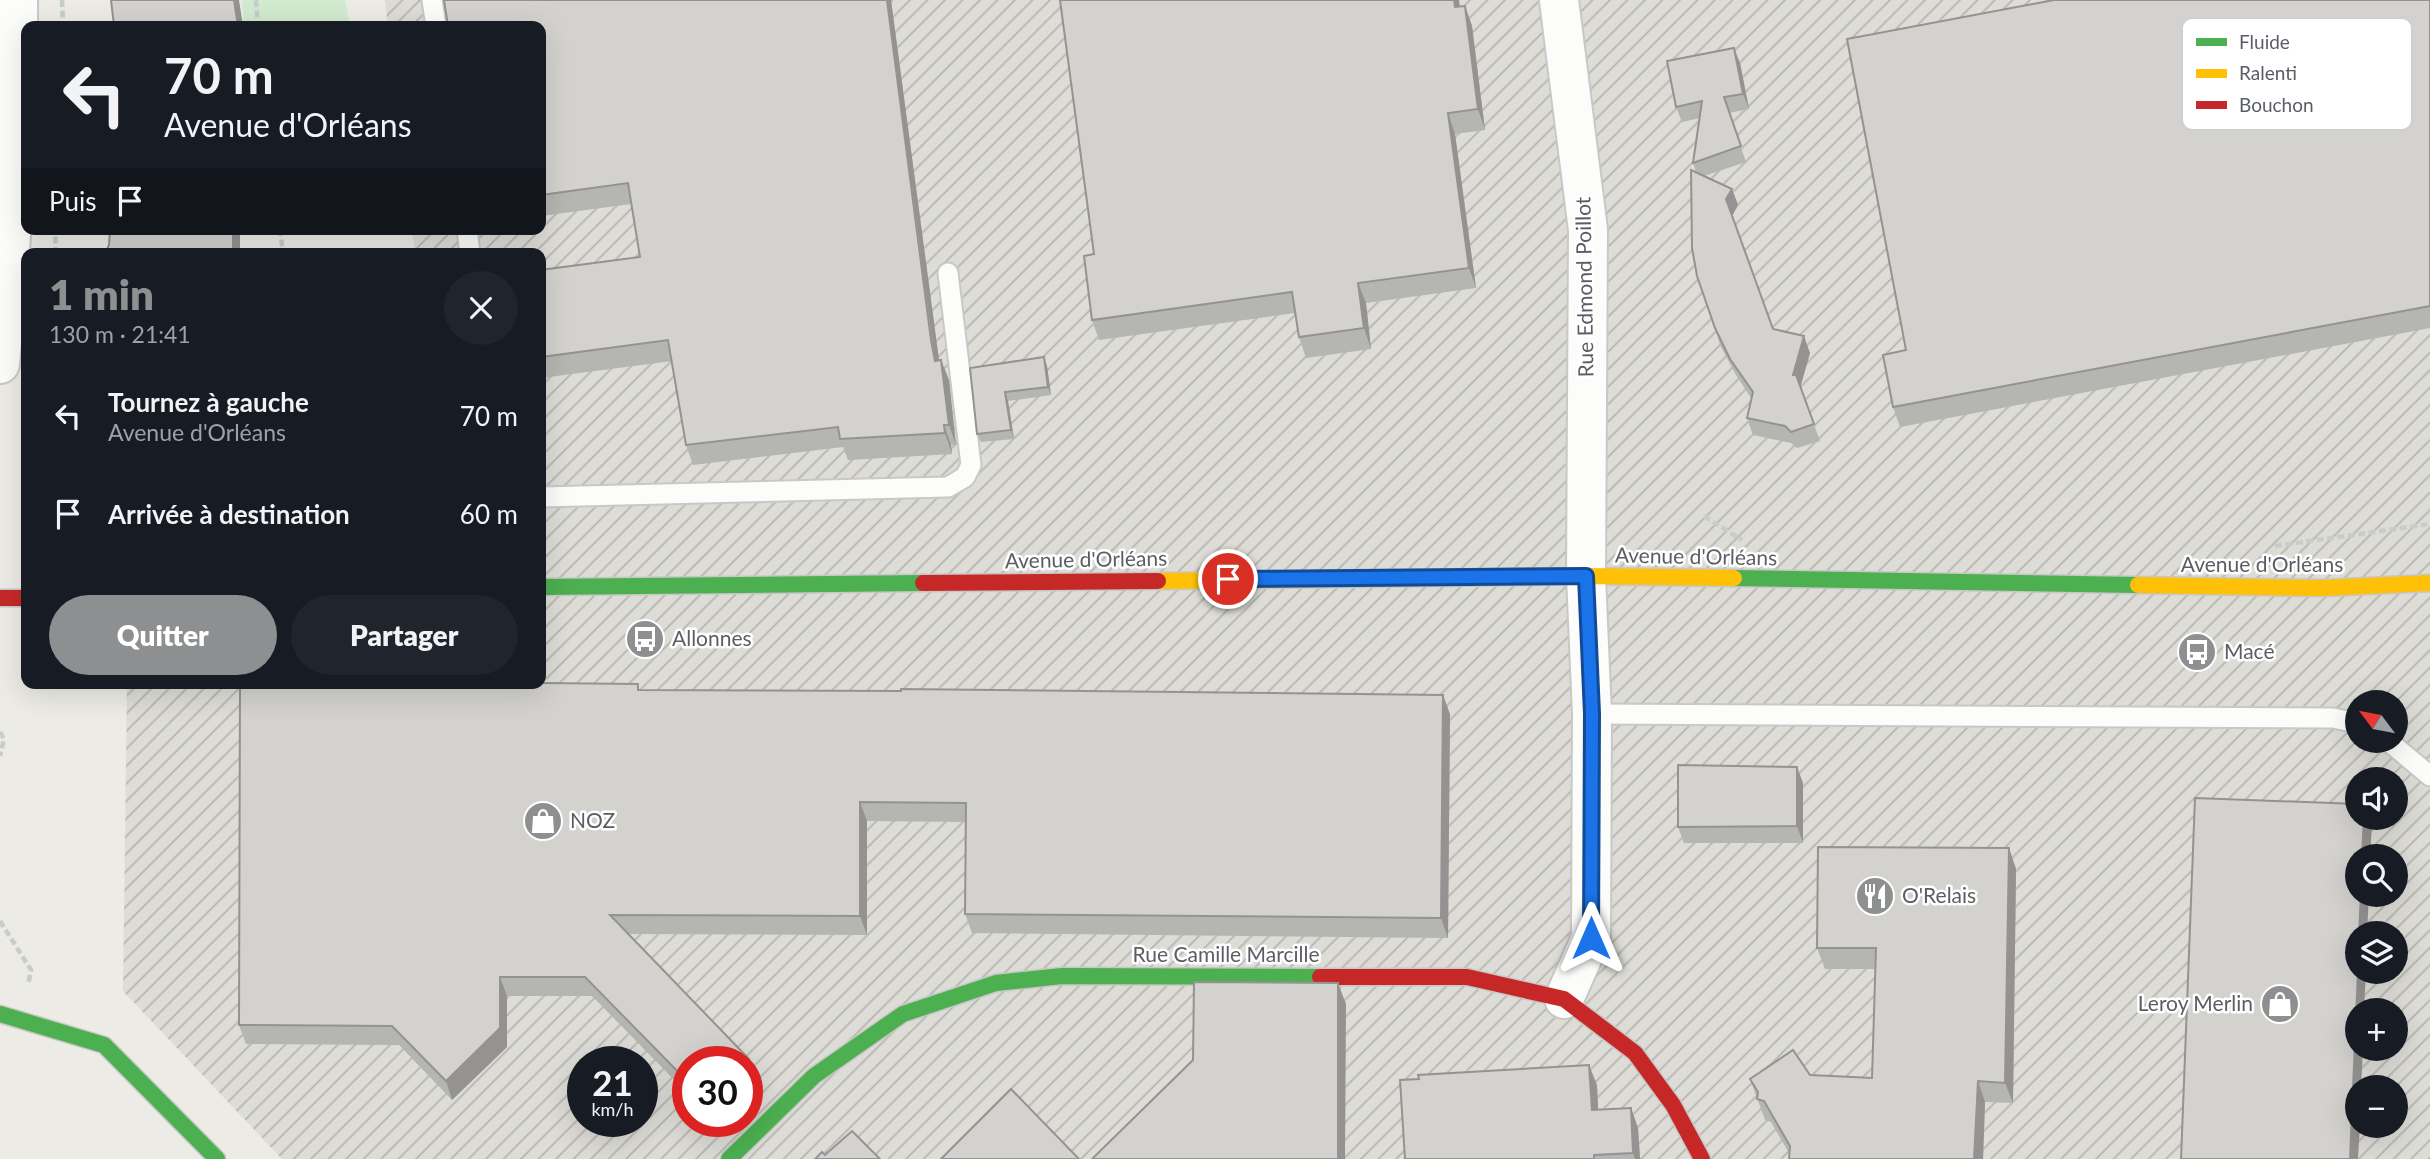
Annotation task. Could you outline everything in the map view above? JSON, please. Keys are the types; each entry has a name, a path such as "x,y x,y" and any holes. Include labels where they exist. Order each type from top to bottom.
{"main road":[{"name":"Avenue d'Orléans","path":"546,587 1586,576 2324,588 2430,583"},
{"path":"0,598 21,598"},
{"name":"Rue Camille Marcille","path":"729,1159 814,1076 903,1014 996,983 1062,976 1467,977 1564,999 1635,1053 1674,1105 1702,1159"},
{"path":"0,1014 104,1045 216,1159"}],"street":[{"path":"0,364 11,257 10,111 18,0"},
{"name":"Rue Edmond Poillot","path":"1559,0 1588,230 1586,576 1592,714 1591,938 1564,999"}],"lane":[{"path":"432,0 435,21"},
{"path":"546,497 948,487 965,477 971,465 948,274"},
{"path":"1592,714 2319,718 2345,721"},
{"path":"2403,753 2430,776"}],"path":[{"path":"62,0 63,21"},
{"path":"256,0 258,21"},
{"path":"0,732 4,739 0,756"},
{"path":"0,921 31,970 22,1020"}],"shaded area":[{"path":"385,0 2430,0 2430,1159 282,1159 123,991 127,689 546,689 546,248 414,248 413,235 546,235 546,21 387,21"}],"green space":[{"path":"242,0 345,0 349,21 244,21"}],"building":[{"path":"111,0 234,0 237,21 113,21"},
{"path":"444,0 887,0 931,340 935,361 941,360 949,425 944,425 945,433 840,439 838,427 686,445 668,340 546,356 546,269 640,257 628,183 546,194 546,21 447,21"},
{"path":"1060,0 1454,0 1455,7 1465,6 1478,109 1448,113 1469,268 1358,283 1364,328 1299,337 1292,292 1092,320 1084,256 1094,254"},
{"path":"2054,0 2430,0 2430,306 1893,407 1883,355 1906,350 1847,39"},
{"path":"1734,48 1743,94 1724,97 1741,146 1693,163 1702,101 1676,107 1667,61"},
{"path":"1691,170 1732,189 1726,199 1773,329 1804,336 1793,375 1796,375 1814,424 1791,432 1785,426 1747,418 1753,392 1730,359 1715,328 1697,276 1692,248"},
{"path":"110,235 233,235 233,248 108,248"},
{"path":"1044,357 1048,387 1005,392 1011,430 977,434 970,368"},
{"path":"546,683 638,684 638,690 901,689 1443,695 1441,918 965,914 966,803 860,802 860,916 610,915 736,1046 672,1046 672,1066 658,1051 658,1046 653,1046 585,977 500,977 500,1028 446,1081 392,1026 239,1025 240,689 546,689"},
{"path":"1678,765 1797,767 1797,826 1678,827"},
{"path":"2195,798 2345,804 2345,830 2363,830 2363,844 2345,844 2345,907 2360,907 2360,921 2345,921 2345,984 2357,984 2357,998 2345,998 2345,1061 2354,1061 2354,1075 2345,1075 2345,1138 2351,1138 2350,1159 2181,1159"},
{"path":"1818,847 2009,848 2005,1083 1978,1081 1974,1159 1789,1159 1790,1146 1764,1101 1757,1099 1758,1092 1750,1079 1793,1050 1810,1075 1872,1078 1876,948 1817,948"},
{"path":"1194,982 1338,983 1338,1159 1092,1159 1193,1060"},
{"path":"1589,1065 1592,1110 1631,1108 1633,1153 1594,1155 1594,1159 1405,1159 1400,1080 1419,1079 1418,1075"},
{"path":"1011,1089 1079,1159 941,1159"},
{"path":"852,1131 880,1159 815,1159 822,1152 825,1155"}],"traffic: fast":[{"path":"1734,578 2138,585"},
{"path":"546,587 923,583"},
{"path":"729,1159 814,1076 903,1014 996,983 1062,976 1320,977"},
{"path":"0,1014 104,1045 217,1159"}],"traffic: slow":[{"path":"1158,581 1586,576 1734,578"},
{"path":"2138,585 2324,588 2430,583"}],"traffic: jam":[{"path":"923,583 1158,581"},
{"path":"0,598 21,598"},
{"path":"1320,977 1467,977 1564,999 1635,1053 1673,1105 1702,1159"}],"place":[{"name":"Allonnes","path":"645,639"},
{"name":"Macé","path":"2197,652"},
{"name":"NOZ","path":"543,821"},
{"name":"O'Relais","path":"1875,896"},
{"name":"Leroy Merlin","path":"2280,1004"}],"route":[{"path":"1228,579 1586,576 1592,714 1591,938"}]}
